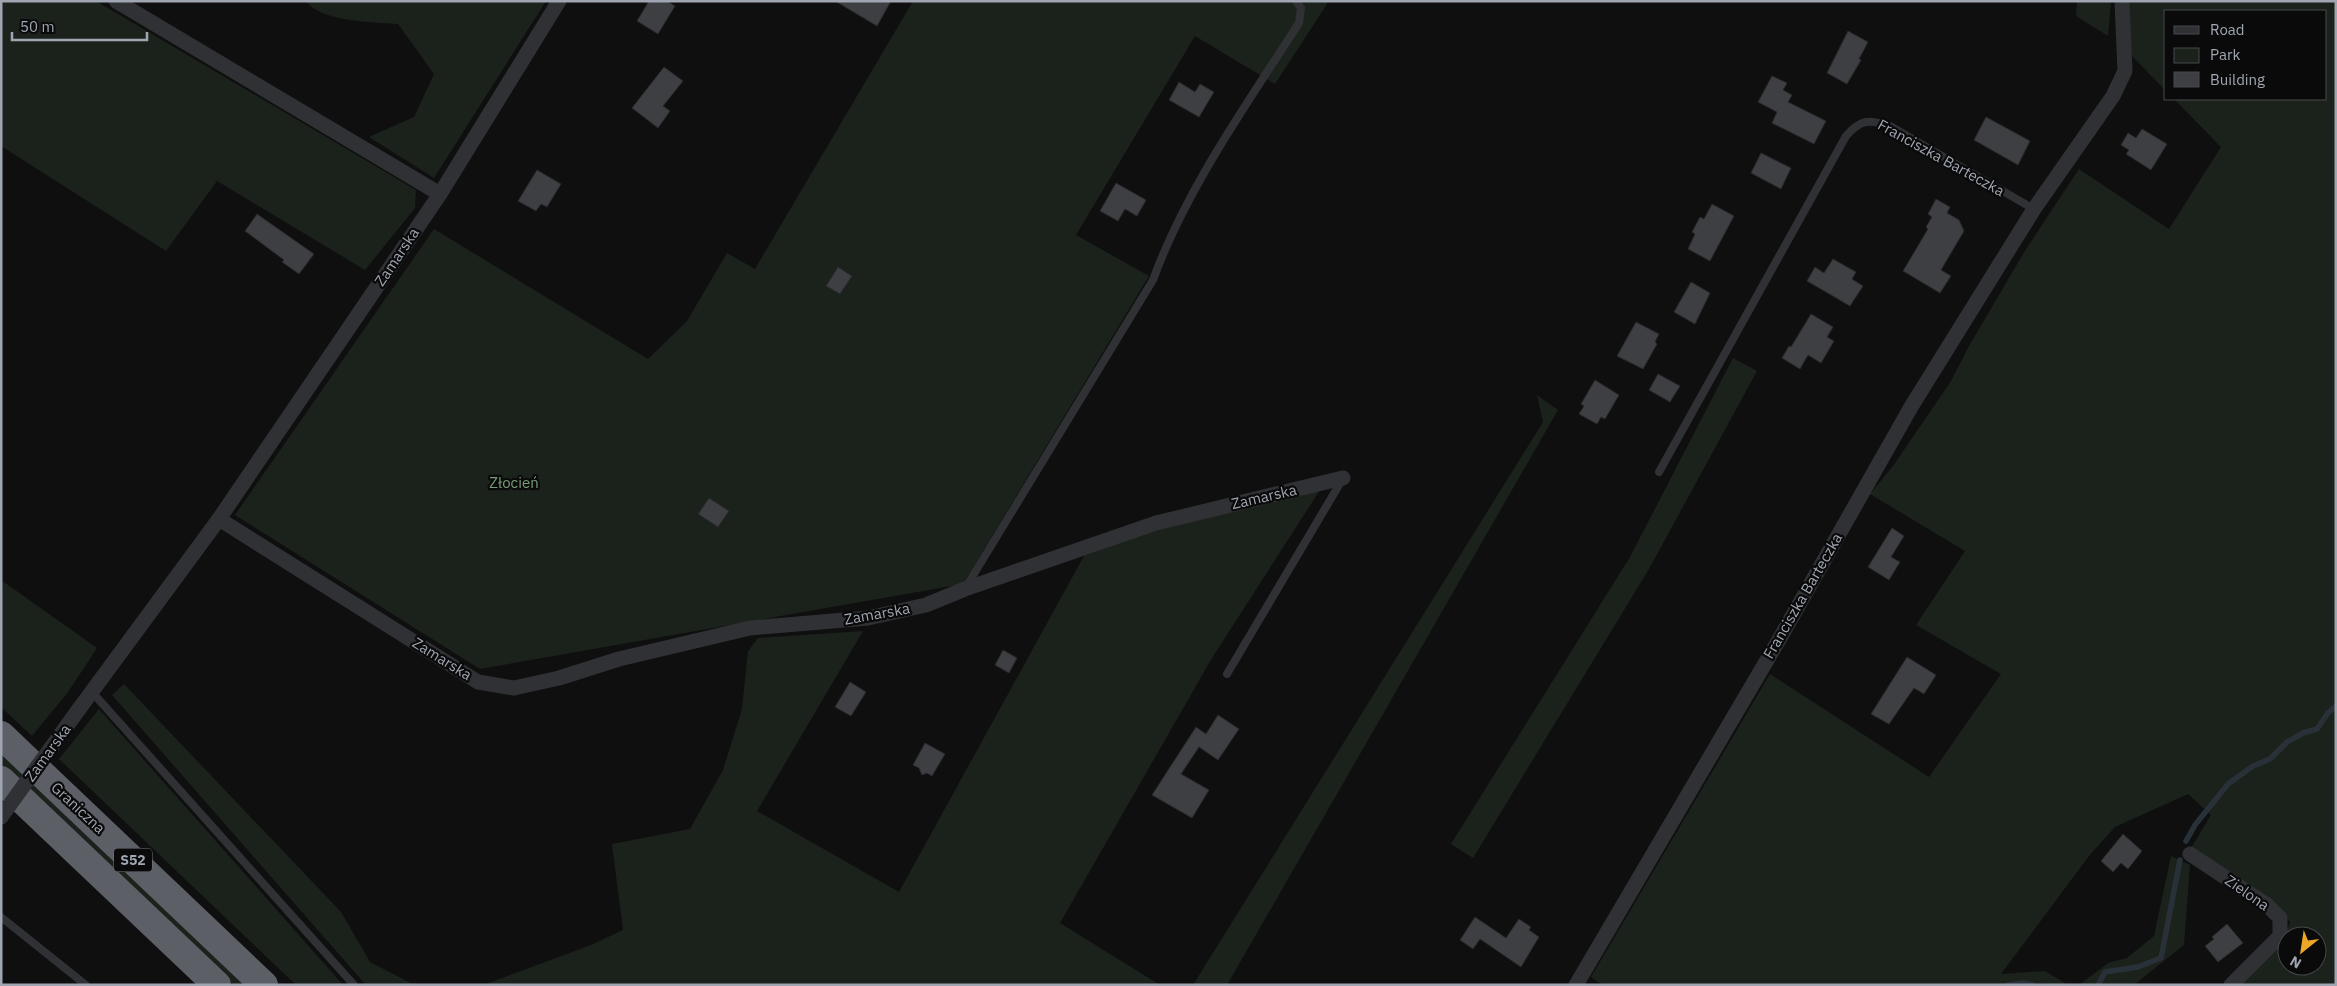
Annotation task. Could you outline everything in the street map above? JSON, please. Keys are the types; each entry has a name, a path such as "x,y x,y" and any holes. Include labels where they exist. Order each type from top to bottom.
{"highway":[{"name":"Graniczna","path":"1,735 264,985"},
{"name":"S52","path":"1,780 217,985"}],"street":[{"path":"116,1 440,194"},
{"name":"Zamarska","path":"1,817 219,519 440,194 559,1"},
{"name":"Franciszka Barteczka","path":"1576,985 1780,638 1878,462 2034,209 2113,96 2125,70 2122,1"},
{"name":"Zamarska","path":"219,519 478,682 514,688 559,678 619,659 750,628 868,618 926,605 965,589 1156,523 1343,478"},
{"name":"Zielona","path":"2190,854 2267,905 2280,918 2280,936 2230,985"}],"lane":[{"path":"965,589 1153,280 1167,242 1209,165 1299,23 1302,8 1296,1"},
{"name":"Franciszka Barteczka","path":"1659,472 1846,136 1856,125 1873,120 1890,126 2034,209"},
{"name":"Zamarska","path":"1227,674 1343,478"},
{"path":"92,692 354,985"},
{"path":"1,917 86,985"}],"green space":[{"path":"4,1 96,1 416,190 415,208 365,270 217,181 166,251 1,146 1,5"},
{"path":"306,1 546,1 434,178 369,137 414,117 434,74 398,24 335,17 313,8"},
{"name":"Złocień","path":"913,1 1329,1 1275,84 1195,36 1076,235 1149,276 963,584 480,669 235,515 434,229 648,359 687,321 727,253 755,269"},
{"path":"2077,1 2111,1 2108,36 2076,16"},
{"path":"2129,1 2336,1 2336,985 2239,985 2277,949 2277,976 2327,976 2327,926 2288,926 2290,922 2279,908 2191,848 2211,815 2188,794 2115,827 2089,856 2001,974 2045,971 2068,985 1602,985 1591,977 1770,674 1929,777 2001,674 1916,625 1965,551 1870,494 1893,466 1951,381 1969,346 2026,249 2079,169 2169,229 2221,147 2175,100 2327,100 2327,10 2164,10 2164,89 2130,54"},
{"path":"1733,358 1757,371 1649,569 1473,858 1451,844 1630,557"},
{"path":"1537,395 1558,410 1227,985 1193,985 1543,422"},
{"path":"1320,490 1212,658 1060,923 1160,985 474,985 486,984 591,945 623,930 612,844 690,829 723,770 742,709 748,651 758,638 863,631 757,811 899,892 1084,556 1153,529"},
{"path":"1,580 97,648 68,692 32,736 1,707"},
{"path":"124,684 341,912 370,962 411,983 429,985 366,985 112,695"},
{"path":"99,709 343,985 296,985 59,759"},
{"path":"1,751 248,985 234,985 1,765"},
{"path":"2171,856 2190,865 2184,945 2134,985 2079,985 2108,963 2127,958 2154,936"}],"building":[{"path":"649,1 667,1 675,6 658,34 637,21"},
{"path":"835,1 891,1 877,26"},
{"path":"1848,31 1868,42 1859,59 1861,60 1847,84 1827,73"},
{"path":"664,67 683,81 663,106 670,111 658,128 632,108"},
{"path":"1772,76 1787,83 1783,90 1792,95 1788,102 1826,121 1814,144 1772,123 1777,112 1758,102"},
{"path":"1179,82 1195,92 1200,84 1214,92 1199,117 1169,100"},
{"path":"1986,117 2030,141 2018,165 1974,140"},
{"path":"2142,129 2167,144 2151,170 2126,154 2129,150 2121,145 2128,133 2136,138"},
{"path":"1761,153 1791,168 1781,189 1751,173"},
{"path":"537,170 561,184 547,207 541,204 536,211 518,201"},
{"path":"1116,183 1146,200 1137,216 1125,209 1118,221 1100,211"},
{"path":"1936,199 1950,207 1947,213 1959,220 1964,231 1941,270 1951,276 1940,293 1903,271 1928,229 1926,227 1932,217 1928,214"},
{"path":"1712,204 1734,216 1710,261 1688,249 1695,234 1692,232 1700,217 1704,219"},
{"path":"257,214 314,254 299,274 282,262 284,260 245,231"},
{"path":"1833,259 1856,272 1852,279 1863,286 1850,306 1807,281 1815,267 1824,273"},
{"path":"838,267 852,276 840,294 826,286"},
{"path":"1691,282 1710,293 1695,324 1674,312"},
{"path":"1811,314 1833,327 1827,337 1834,341 1821,363 1808,355 1800,369 1782,358"},
{"path":"1636,322 1659,334 1655,342 1657,344 1643,369 1617,356"},
{"path":"1658,374 1680,386 1670,402 1649,390"},
{"path":"1595,380 1619,395 1605,419 1601,417 1597,424 1579,414 1584,406 1581,404"},
{"path":"709,498 729,511 718,527 698,514"},
{"path":"1892,528 1904,536 1891,557 1900,562 1889,580 1868,567"},
{"path":"1003,650 1017,658 1009,673 995,665"},
{"path":"1907,657 1936,675 1924,694 1914,688 1889,724 1871,714"},
{"path":"850,682 866,692 851,716 835,707"},
{"path":"1218,715 1239,729 1218,760 1199,747 1181,774 1209,790 1192,818 1152,795 1196,727 1206,734"},
{"path":"925,743 945,754 932,776 927,773 922,775 919,768 913,765"},
{"path":"2123,834 2142,851 2128,869 2121,863 2113,872 2101,861"},
{"path":"1475,917 1506,938 1519,919 1531,927 1529,930 1539,937 1521,967 1480,939 1473,949 1460,940"},
{"path":"2227,924 2243,943 2218,962 2205,946"}],"waterway":[{"path":"2186,841 2195,825 2228,784 2253,766 2270,759 2287,742 2303,733 2317,729 2328,713 2336,706"},
{"path":"2098,985 2105,972 2138,967 2161,958 2180,860"},
{"path":"2008,985 2023,983 2033,985"}]}
